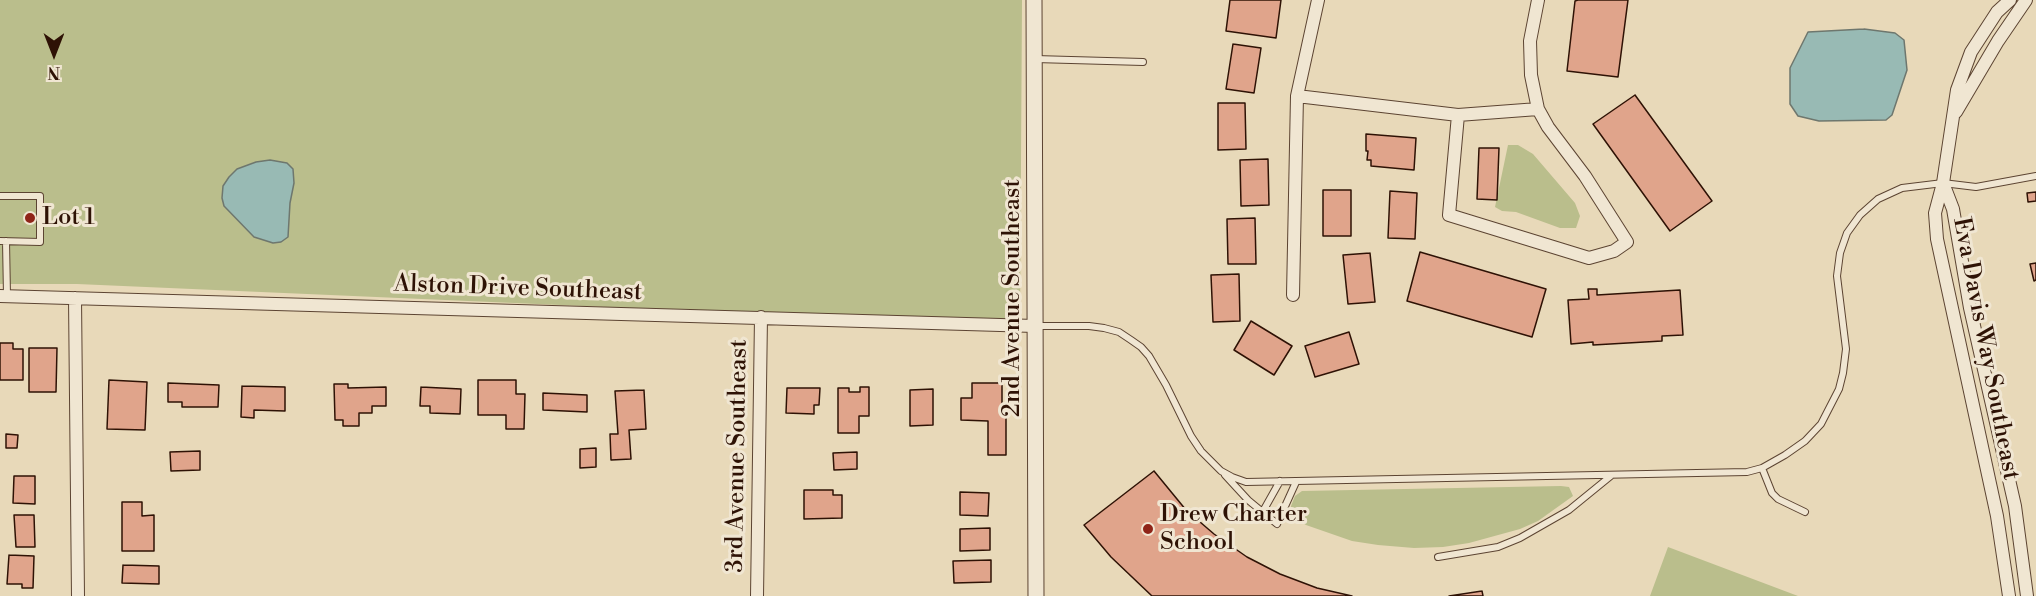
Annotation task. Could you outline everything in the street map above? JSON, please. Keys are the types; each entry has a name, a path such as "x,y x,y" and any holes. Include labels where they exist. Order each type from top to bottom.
{"street":[{"name":"2nd Avenue Southeast","path":"1034,0 1036,596"},
{"path":"1293,295 1297,96 1318,0"},
{"path":"1458,115 1449,215 1589,258 1614,251 1627,242 1538,109 1531,75 1530,41 1538,0"},
{"name":"Eva Davis Way Southeast","path":"2009,596 1997,516 1937,239 1935,213 1943,183 1957,90 1971,52 1997,12 2010,0"},
{"name":"Eva Davis Way Southeast","path":"1954,115 1998,41 2026,0"},
{"path":"1297,96 1458,115 1538,109"},
{"name":"Eva Davis Way Southeast","path":"1943,183 1953,209 1970,308 2015,506 2027,596"},
{"name":"Alston Drive Southeast","path":"4,296 1035,326"},
{"path":"75,298 78,596"},
{"name":"3rd Avenue Southeast","path":"757,596 761,317"}],"lane":[{"path":"1034,59 1143,62"},
{"path":"1221,471 1246,482 1296,482 1713,474 1748,472 1762,468 1805,441 1821,424 1839,389 1844,373 1846,349 1837,276 1840,253 1847,232 1860,215 1878,199 1902,188 1943,183 1976,187 2036,176"},
{"path":"0,196 40,196 40,242 3,241 4,296"},
{"path":"1035,326 1104,328 1119,332 1141,347 1166,385 1191,436 1201,451 1262,513 1277,524 1296,482"},
{"path":"1762,468 1772,493 1778,499 1805,512"},
{"path":"1438,557 1498,548 1520,538 1569,510 1612,475"},
{"path":"1262,513 1280,481"}],"green space":[{"path":"0,0 1022,0 1020,325 77,284 0,284"},
{"path":"1508,145 1518,145 1533,154 1575,203 1580,216 1576,228 1560,228 1495,207"},
{"path":"1569,487 1573,496 1538,521 1520,529 1469,543 1443,547 1414,548 1352,541 1306,525 1293,517 1291,513 1295,496 1302,491"},
{"path":"1668,547 1798,596 1650,596"}],"water":[{"path":"1864,29 1895,33 1904,40 1907,70 1892,115 1886,120 1819,121 1798,116 1790,104 1790,68 1808,32"},
{"path":"270,160 287,163 293,169 294,183 288,237 281,242 273,243 254,237 224,206 222,198 223,186 237,169"}],"building":[{"path":"1230,0 1281,0 1276,38 1226,31"},
{"path":"1628,0 1618,77 1567,71 1575,1"},
{"path":"1233,44 1261,48 1254,93 1226,89"},
{"path":"1635,95 1712,201 1670,231 1593,124"},
{"path":"1218,103 1245,103 1246,149 1218,150"},
{"path":"1366,134 1416,138 1414,170 1371,166 1371,160 1367,160"},
{"path":"1479,148 1499,148 1497,200 1477,199"},
{"path":"1268,159 1269,205 1241,206 1240,160"},
{"path":"1323,190 1351,190 1351,236 1323,236"},
{"path":"1390,191 1417,193 1415,239 1388,238"},
{"path":"2036,192 2036,201 2028,202 2027,193"},
{"path":"1255,218 1256,264 1228,264 1227,219"},
{"path":"1420,252 1546,289 1532,337 1407,301"},
{"path":"1370,253 1375,302 1348,304 1343,255"},
{"path":"2036,263 2036,280 2034,281 2030,264"},
{"path":"1239,274 1240,321 1213,322 1211,275"},
{"path":"1588,289 1597,289 1597,295 1680,290 1683,335 1662,336 1662,341 1571,344 1568,300 1589,299"},
{"path":"1251,321 1292,346 1274,375 1234,350"},
{"path":"1349,332 1359,364 1315,377 1305,346"},
{"path":"0,343 13,343 13,349 23,349 23,380 0,380"},
{"path":"29,348 57,348 56,392 29,392"},
{"path":"109,380 147,382 145,430 107,429"},
{"path":"478,380 516,380 516,394 525,394 524,429 506,429 506,415 478,415"},
{"path":"168,383 219,385 218,407 182,407 182,402 168,402"},
{"path":"972,383 1002,383 1002,406 1006,406 1006,455 988,455 988,421 961,420 961,398 972,398"},
{"path":"334,384 348,384 348,388 386,387 386,406 372,406 372,413 359,413 359,426 343,426 343,420 335,420"},
{"path":"242,386 285,387 285,411 254,410 254,418 241,417"},
{"path":"421,387 461,389 460,414 430,413 430,406 420,406"},
{"path":"860,387 869,387 869,416 859,416 859,433 838,433 838,388 849,388 849,392 860,392"},
{"path":"787,388 820,388 819,405 814,405 814,414 786,413"},
{"path":"933,389 933,425 910,426 910,390"},
{"path":"644,390 646,429 629,430 631,459 611,460 610,434 618,434 615,391"},
{"path":"543,393 587,395 587,412 543,410"},
{"path":"6,434 18,435 17,448 6,448"},
{"path":"596,448 596,467 580,468 580,449"},
{"path":"200,451 200,470 171,471 170,452"},
{"path":"857,452 857,469 834,470 833,453"},
{"name":"Drew Charter School","path":"1154,471 1186,510 1214,534 1247,557 1280,574 1317,588 1352,596 1152,596 1111,557 1084,525"},
{"path":"14,476 35,476 35,504 13,503"},
{"path":"804,490 833,490 833,495 842,495 842,518 804,519"},
{"path":"960,492 989,493 988,516 960,515"},
{"path":"122,502 142,502 142,516 154,515 154,551 122,551"},
{"path":"14,515 34,515 35,547 16,547"},
{"path":"990,528 990,550 960,551 960,529"},
{"path":"9,555 34,556 33,588 22,588 22,584 7,584"},
{"path":"991,560 991,582 954,583 953,561"},
{"path":"123,565 159,566 159,584 122,583"},
{"path":"1482,591 1483,596 1449,596"}],"place":[{"name":"Lot 1","path":"30,218"},
{"name":"Drew Charter School","path":"1148,529"}]}
